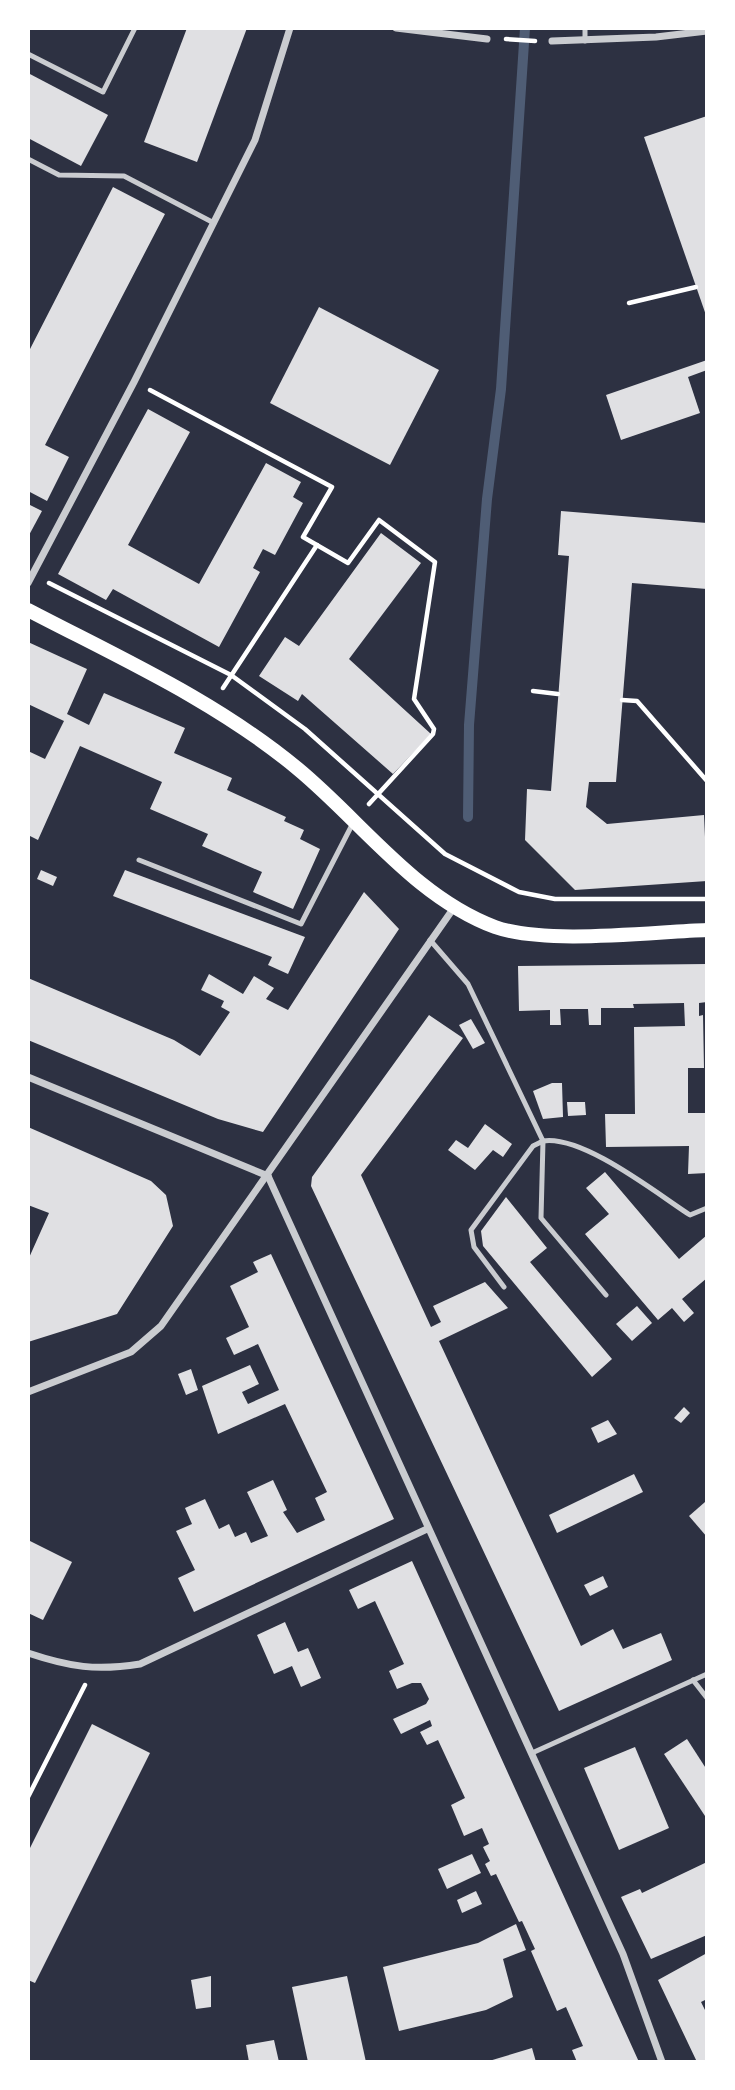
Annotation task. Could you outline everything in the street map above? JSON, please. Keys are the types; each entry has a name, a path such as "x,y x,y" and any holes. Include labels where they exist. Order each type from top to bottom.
{"main road":[{"path":"28,610 212,706 297,769 453,909 498,928 549,936 707,930"}],"street":[{"path":"28,583 134,382 255,140 290,28"},
{"path":"396,28 487,39"},
{"path":"552,41 585,41 707,31"},
{"path":"28,1392 131,1352 161,1326 453,909"},
{"path":"28,1077 268,1176 623,1954 662,2062"},
{"path":"28,1653 70,1667 139,1664 427,1529"}],"lane":[{"path":"28,54 103,92 135,28"},
{"path":"585,28 585,41"},
{"path":"28,159 59,175 124,176 214,223"},
{"path":"139,860 301,924 354,820"},
{"path":"430,940 468,984 543,1140 541,1217 606,1295"},
{"path":"503,1287 474,1247 471,1230 533,1146 543,1140 554,1139 610,1161 690,1215 707,1208"},
{"path":"531,1753 707,1674"},
{"path":"693,1681 707,1698"}],"path":[{"path":"487,39 552,41"},
{"path":"629,303 696,287"},
{"path":"134,382 332,487 303,537 348,563 379,520 435,562 414,699 434,729 433,734 379,794"},
{"path":"232,675 317,545"},
{"path":"32,575 232,675 305,729 445,854 519,892 555,899 707,899"},
{"path":"533,691 558,694"},
{"path":"622,699 637,701 707,781"},
{"path":"29,1793 93,1668"}],"building":[{"path":"187,28 247,28 197,162 144,142"},
{"path":"28,73 108,115 81,166 28,138"},
{"path":"707,116 707,318 644,137"},
{"path":"113,187 165,214 45,445 69,457 47,501 28,491 28,353"},
{"path":"319,307 439,370 390,465 270,403"},
{"path":"707,360 707,370 688,377 700,413 621,440 606,395"},
{"path":"148,409 190,432 128,545 199,584 266,463 301,482 293,497 303,503 275,555 263,549 253,568 260,572 219,647 113,589 106,600 58,574"},
{"path":"28,504 42,511 28,537"},
{"path":"561,511 707,523 707,589 632,583 616,782 589,782 586,807 607,824 704,815 707,881 575,890 525,840 527,789 551,791 569,556 558,555"},
{"path":"381,533 421,563 349,659 431,734 393,774 302,694 298,701 259,676 285,637 299,646"},
{"path":"28,642 87,669 67,714 89,725 104,693 185,728 174,753 232,778 227,790 286,817 284,821 304,830 300,839 320,849 293,909 253,892 262,872 202,846 208,834 150,809 162,782 80,746 38,840 28,835 28,751 45,759 64,721 28,704"},
{"path":"41,870 57,877 53,886 37,879"},
{"path":"125,870 305,937 288,974 268,965 272,957 113,896"},
{"path":"364,892 399,929 263,1132 218,1119 28,1040 28,978 174,1040 200,1056 230,1012 221,1007 224,1001 201,990 209,974 243,994 254,976 274,988 266,999 288,1010"},
{"path":"707,964 707,1002 699,1003 699,1016 703,1015 704,1068 688,1068 688,1113 707,1113 707,1173 688,1174 689,1146 606,1147 605,1114 635,1114 634,1027 685,1026 684,1003 601,1008 601,1025 589,1025 588,1009 560,1009 561,1025 550,1025 550,1010 519,1011 518,966"},
{"path":"429,1015 463,1038 361,1175 431,1327 441,1322 433,1306 485,1282 508,1308 439,1341 581,1646 613,1629 623,1649 661,1633 672,1660 559,1711 311,1186 312,1177"},
{"path":"471,1019 485,1043 473,1049 459,1025"},
{"path":"552,1083 562,1083 563,1117 543,1119 533,1091"},
{"path":"567,1102 585,1102 586,1115 568,1116"},
{"path":"485,1124 512,1144 503,1157 493,1150 475,1170 448,1150 456,1140 468,1148"},
{"path":"28,1127 151,1181 166,1195 173,1226 117,1314 28,1342 28,1260 49,1213 28,1205"},
{"path":"605,1172 679,1259 707,1235 707,1278 682,1299 694,1313 684,1322 672,1308 658,1320 585,1234 609,1214 586,1188"},
{"path":"506,1197 547,1248 530,1262 612,1359 592,1377 483,1246 481,1231"},
{"path":"271,1254 394,1519 194,1612 178,1578 195,1570 176,1531 192,1524 185,1508 205,1499 219,1529 229,1524 235,1537 246,1532 251,1543 268,1536 247,1492 273,1480 287,1510 283,1512 297,1533 325,1520 315,1498 327,1492 285,1404 218,1434 202,1386 250,1365 259,1384 242,1392 248,1404 279,1390 258,1344 234,1355 226,1338 249,1327 230,1286 258,1272 253,1262"},
{"path":"637,1306 652,1323 632,1341 616,1324"},
{"path":"191,1369 198,1390 186,1395 178,1374"},
{"path":"684,1407 690,1413 681,1423 674,1418"},
{"path":"608,1420 617,1434 598,1443 591,1428"},
{"path":"634,1474 643,1492 557,1533 549,1515"},
{"path":"705,1502 707,1504 707,1537 689,1516"},
{"path":"28,1540 72,1562 43,1620 28,1613"},
{"path":"412,1561 639,2062 577,2062 572,2050 583,2046 566,2007 557,2011 531,1951 535,1949 522,1921 519,1922 496,1874 491,1876 485,1864 490,1861 483,1847 489,1844 482,1828 464,1836 451,1805 465,1798 438,1740 427,1745 420,1732 432,1726 430,1720 401,1734 393,1719 426,1704 429,1699 421,1683 412,1683 397,1689 389,1671 404,1664 375,1601 358,1609 349,1590"},
{"path":"603,1576 608,1587 590,1596 584,1585"},
{"path":"285,1622 298,1652 308,1648 321,1678 301,1687 292,1666 274,1674 257,1635"},
{"path":"92,1724 150,1753 35,1983 28,1980 28,1852"},
{"path":"687,1739 707,1770 707,1819 664,1754"},
{"path":"635,1747 669,1828 619,1850 584,1768"},
{"path":"472,1854 481,1873 447,1889 438,1869"},
{"path":"707,1862 707,1935 651,1959 621,1897 640,1889 642,1893"},
{"path":"476,1891 482,1904 462,1913 457,1900"},
{"path":"516,1924 526,1950 503,1959 513,1997 486,2010 399,2031 383,1967 478,1943"},
{"path":"707,1953 707,1999 701,2002 707,2014 707,2062 697,2062 658,1980"},
{"path":"211,1976 211,2007 196,2009 191,1980"},
{"path":"347,1976 366,2062 308,2062 292,1987"},
{"path":"274,2040 279,2062 249,2062 246,2045"},
{"path":"532,2048 536,2062 489,2062 489,2061"}],"waterway":[{"path":"468,817 469,725 487,499 501,389 525,28"}]}
